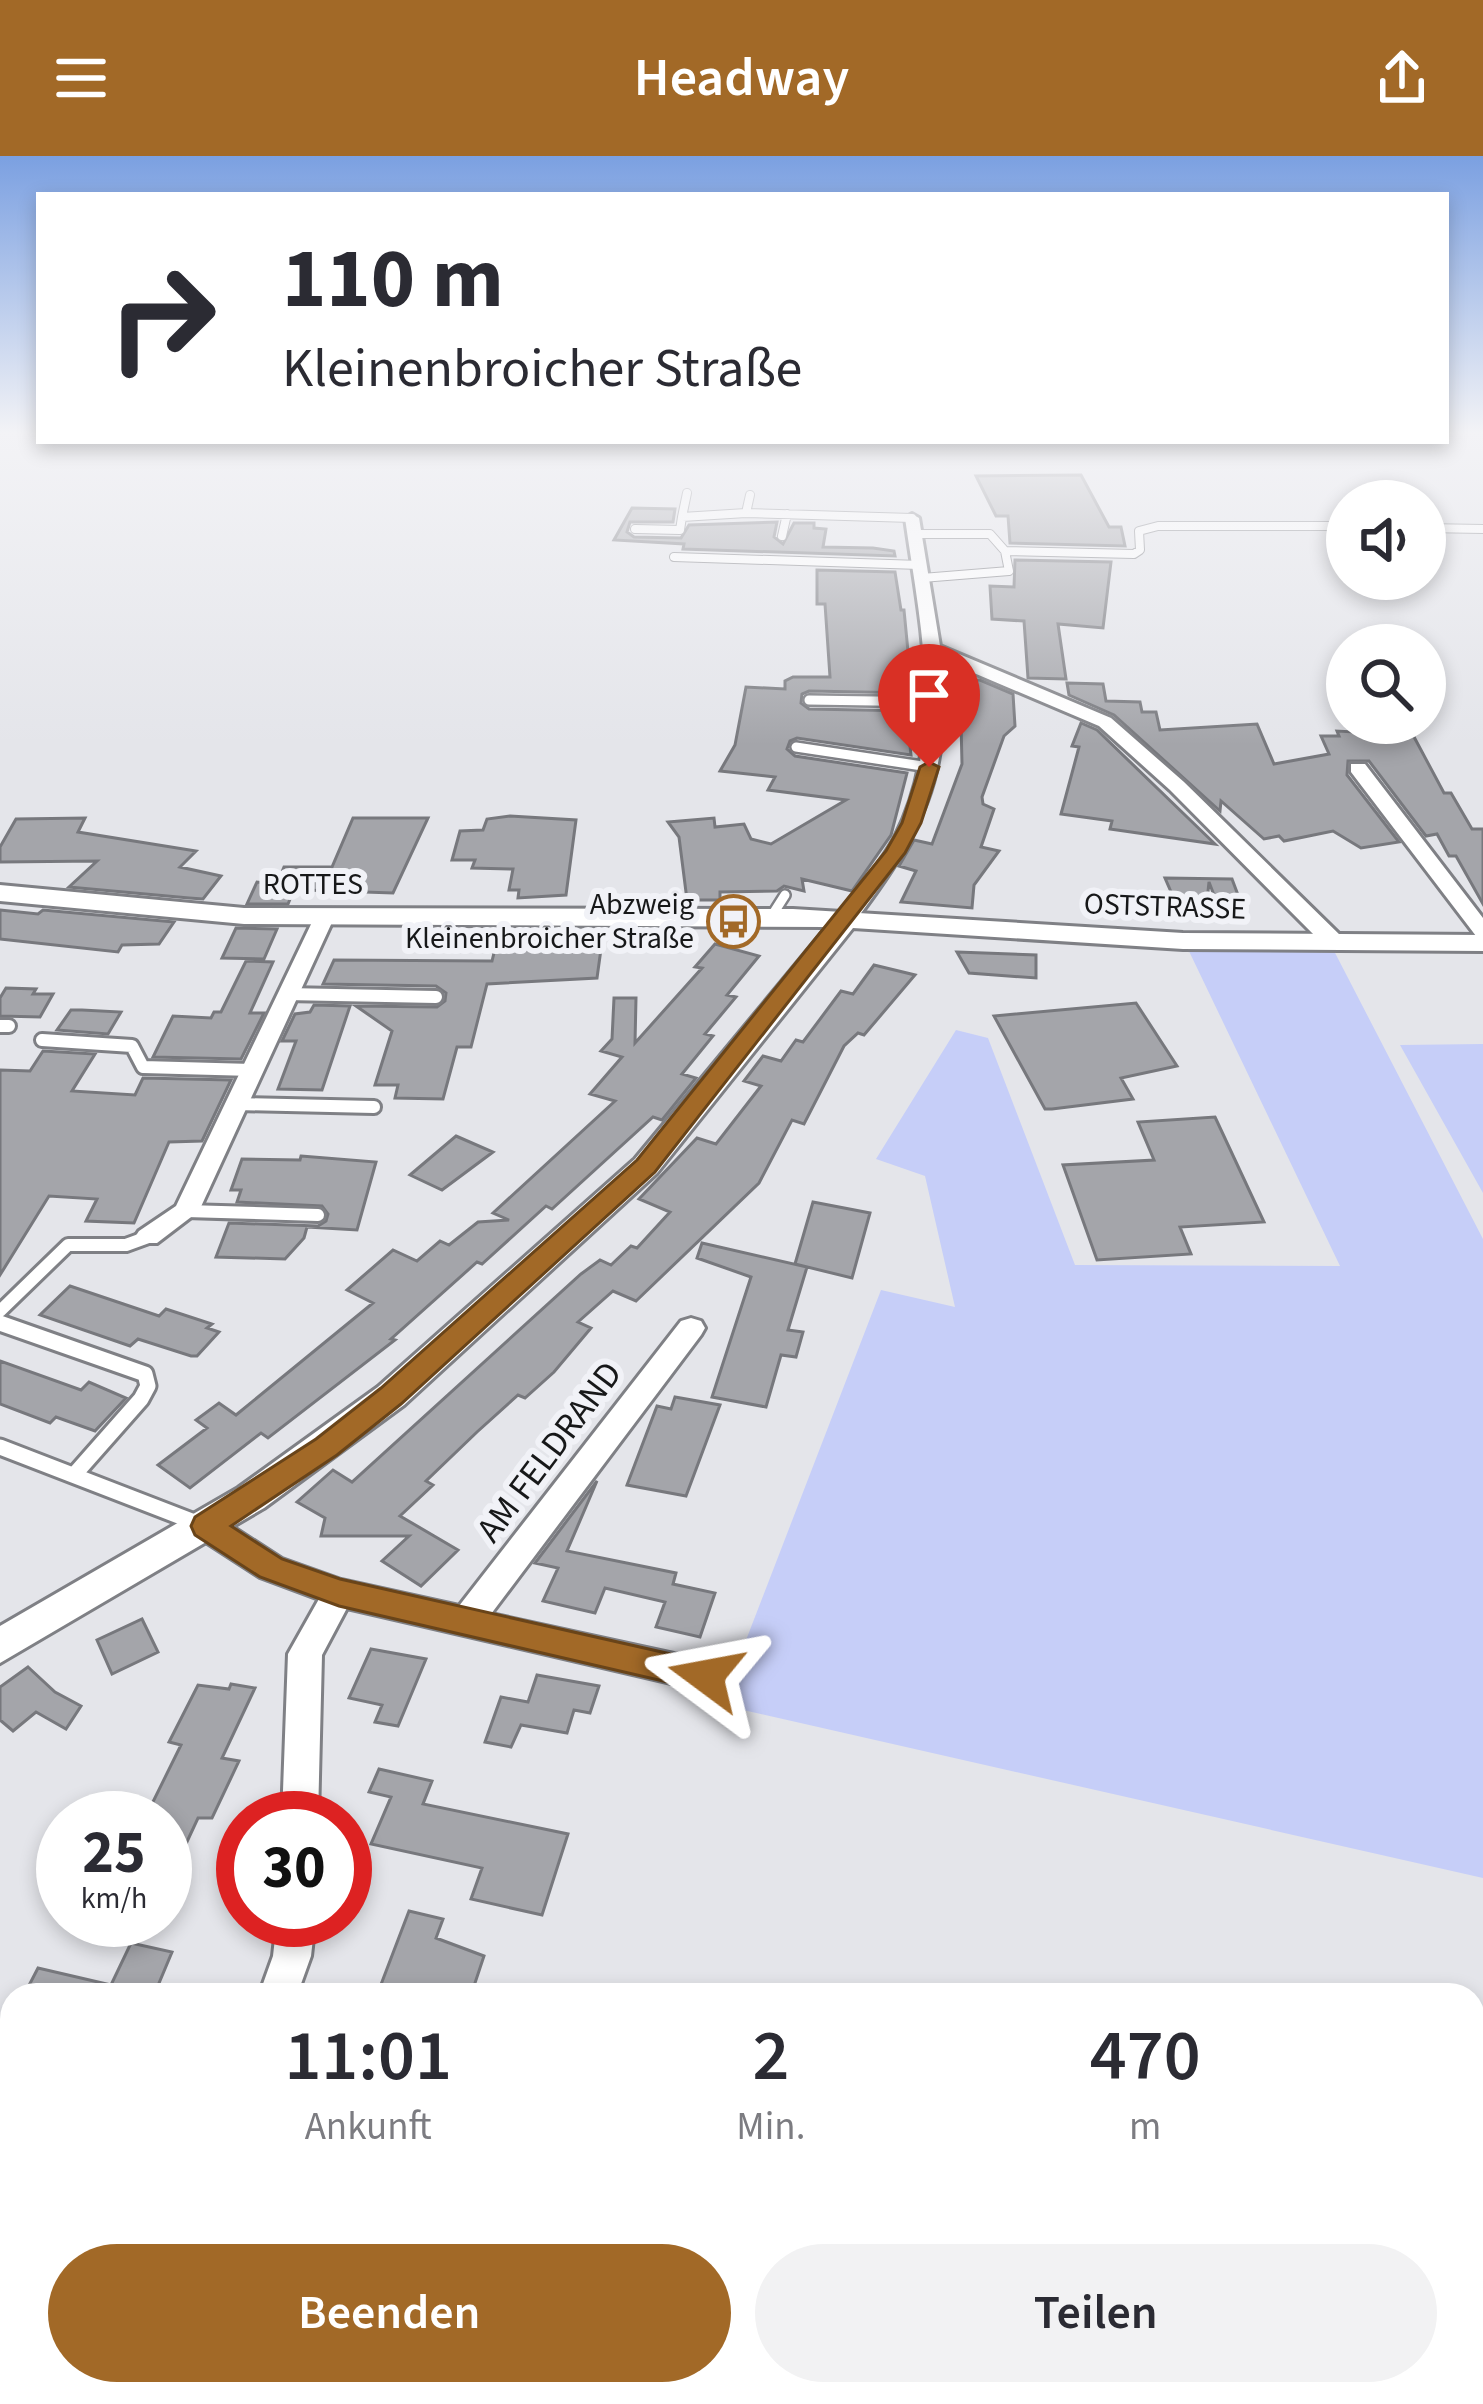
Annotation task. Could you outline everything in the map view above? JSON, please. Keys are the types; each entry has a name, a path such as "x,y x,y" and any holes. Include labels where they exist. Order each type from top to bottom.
{"street":[{"path":"0,1646 206,1526 326,1447 603,1208 667,1143 846,920 904,838 929,767 939,703 935,650 915,535"},
{"path":"935,650 1105,722 1193,801 1335,944"},
{"path":"1358,768 1483,932"},
{"name":"ROTTES","path":"0,893 196,914 324,918 778,906 846,920"},
{"path":"148,1237 186,1210 324,918"},
{"name":"OSTSTRASSE","path":"846,920 1076,937 1483,943"},
{"name":"AM FELDRAND","path":"467,1621 691,1328"},
{"path":"206,1526 271,1568 339,1593 706,1676"},
{"path":"301,1791 305,1654 339,1593"},
{"path":"282,1983 293,1947"}],"lane":[{"path":"674,557 921,572 1010,571 1005,550 991,535"},
{"path":"1005,550 1134,554 1141,548 1139,535"},
{"path":"809,700 939,703"},
{"path":"796,747 929,767"},
{"path":"286,994 436,997"},
{"path":"42,1040 132,1046 143,1067 252,1070"},
{"path":"237,1104 374,1107"},
{"path":"186,1210 318,1214"},
{"path":"0,1311 68,1245 126,1245 148,1237"},
{"path":"0,1323 146,1374 148,1386 141,1399 74,1474"},
{"path":"0,1447 206,1526"}],"shaded area":[{"path":"1187,947 1332,947 1483,1239 1483,1878 721,1705 881,1290 955,1307 925,1176 876,1159 956,1030 988,1038 1075,1265 1340,1266"},
{"path":"1483,1044 1483,1193 1400,1045"}],"building":[{"path":"617,535 774,535 783,544 788,535 825,535 823,547 873,548 894,551 895,556 683,549 684,544 614,540"},
{"path":"1009,535 1123,535 1125,546 1010,543"},
{"path":"1015,560 1111,562 1103,628 1058,624 1066,679 1028,678 1024,621 992,619 990,586 1014,587"},
{"path":"817,570 895,572 904,610 912,693 809,691 802,694 801,703 809,709 914,711 914,719 907,718 911,755 797,738 787,749 795,756 907,773 891,835 852,891 802,879 804,891 784,886 777,891 720,892 720,900 687,900 679,837 668,822 714,818 715,827 744,824 751,839 771,844 846,800 768,790 775,777 720,771 735,745 746,687 785,689 785,681 793,677 830,677 825,604 817,604"},
{"path":"960,680 980,680 1013,694 1015,726 1004,736 982,797 983,804 994,809 981,847 999,851 974,885 972,908 901,902 916,871 899,866 914,840 932,844 962,764"},
{"path":"1067,683 1103,684 1106,701 1140,702 1142,712 1156,712 1160,730 1257,724 1274,764 1329,754 1321,736 1326,736 1326,744 1418,744 1444,793 1451,793 1472,829 1483,829 1483,904 1456,856 1449,856 1437,834 1426,836 1369,761 1348,761 1347,775 1399,842 1361,848 1333,831 1284,841 1279,836 1264,839 1221,801 1220,811 1114,715 1069,695"},
{"path":"1081,723 1097,730 1215,844 1110,829 1112,821 1061,814 1079,747 1072,746"},
{"path":"85,818 78,832 196,851 180,867 221,876 203,899 69,887 97,861 0,862 0,847 16,819"},
{"path":"353,818 428,818 393,893 305,890 293,892 288,904 247,904 257,882 277,884 284,867 332,867"},
{"path":"487,819 576,820 566,895 518,898 519,890 509,890 513,869 472,868 475,860 452,860 460,831 483,830"},
{"path":"1165,878 1232,879 1241,903 1217,903 1209,882 1207,901 1175,901"},
{"path":"0,910 174,922 159,944 122,945 118,952 0,939"},
{"path":"236,928 277,929 264,959 222,958"},
{"path":"715,944 759,956 727,995 736,997 705,1034 713,1036 682,1074 696,1078 662,1120 653,1117 552,1209 546,1206 482,1264 477,1262 391,1339 395,1340 268,1438 261,1433 190,1488 158,1465 207,1428 196,1420 219,1403 236,1415 373,1303 347,1290 393,1250 417,1261 440,1241 449,1245 478,1222 509,1220 493,1213 615,1101 590,1094 622,1057 601,1051 612,1039 614,998 636,998 635,1043 702,968 695,967"},
{"path":"495,949 601,949 597,978 487,984 471,1047 457,1047 443,1099 395,1098 398,1085 375,1085 392,1031 356,1006 437,1007 446,993 436,986 323,984 334,960 492,961"},
{"path":"957,952 1036,955 1036,978 969,973"},
{"path":"246,961 273,962 250,1013 264,1013 241,1059 153,1057 173,1016 211,1018 214,1012 221,1012"},
{"path":"874,965 915,975 864,1035 858,1033 844,1046 804,1124 792,1120 759,1183 636,1301 613,1291 578,1322 591,1328 554,1372 525,1398 518,1395 477,1432 426,1481 433,1485 400,1516 458,1550 421,1586 382,1561 409,1536 321,1536 325,1518 297,1502 333,1470 352,1482 581,1274 600,1260 611,1265 631,1246 637,1248 670,1212 639,1199 697,1138 716,1144 761,1086 744,1081 763,1056 781,1061 796,1040 803,1042 841,991 853,994"},
{"path":"6,988 53,994 40,1017 0,1016 0,998"},
{"path":"1136,1003 1177,1066 1121,1078 1133,1099 1052,1109 1045,1109 994,1016"},
{"path":"314,1005 350,1006 322,1090 278,1089 296,1041 282,1041 295,1014 310,1012"},
{"path":"71,1010 121,1012 108,1034 57,1030"},
{"path":"43,1051 95,1054 72,1091 135,1095 143,1078 231,1080 202,1141 169,1142 134,1223 86,1221 97,1199 49,1196 0,1275 0,1070 30,1071"},
{"path":"1215,1117 1264,1222 1180,1227 1191,1254 1097,1260 1063,1165 1154,1160 1138,1122"},
{"path":"456,1136 493,1152 442,1190 410,1175"},
{"path":"301,1156 376,1162 357,1230 307,1227 304,1238 285,1259 216,1257 229,1223 318,1226 326,1221 328,1214 322,1206 237,1202 241,1190 231,1190 242,1159 300,1160"},
{"path":"813,1202 870,1213 852,1278 795,1264"},
{"path":"702,1243 807,1267 788,1330 803,1332 796,1357 781,1355 766,1407 712,1397 751,1277 697,1258"},
{"path":"70,1286 159,1316 166,1309 212,1324 207,1328 219,1332 197,1356 191,1356 138,1339 130,1346 40,1315"},
{"path":"0,1361 81,1390 89,1382 126,1398 95,1431 56,1417 50,1423 0,1404"},
{"path":"675,1397 720,1405 686,1496 627,1485 657,1406 671,1409"},
{"path":"597,1481 567,1551 676,1573 673,1584 715,1593 700,1637 656,1627 665,1602 605,1588 595,1613 543,1601 558,1568 535,1563"},
{"path":"142,1619 158,1652 112,1674 97,1640"},
{"path":"371,1649 426,1659 398,1726 375,1722 382,1705 349,1698"},
{"path":"28,1667 55,1692 81,1706 66,1729 36,1712 13,1731 0,1720 0,1687"},
{"path":"537,1675 599,1686 590,1713 574,1710 567,1733 521,1725 511,1747 485,1742 501,1697 528,1702"},
{"path":"231,1684 255,1688 222,1758 239,1761 225,1791 216,1791 212,1818 198,1818 192,1831 192,1791 158,1791 181,1745 169,1742 198,1685 229,1689"},
{"path":"379,1769 432,1781 423,1804 568,1834 542,1915 471,1899 482,1868 372,1844 391,1797 369,1791"},
{"path":"409,1911 443,1919 436,1938 484,1956 475,1983 382,1983"},
{"path":"129,1947 149,1947 172,1952 159,1983 112,1983"},
{"path":"38,1968 102,1983 30,1983"}],"place":[{"name":"Abzweig Kleinenbroicher Straße","path":"733,921"}],"route":[{"path":"706,1676 339,1593 271,1568 206,1526 326,1447 391,1396 646,1166 895,853 922,796 929,767"}]}
